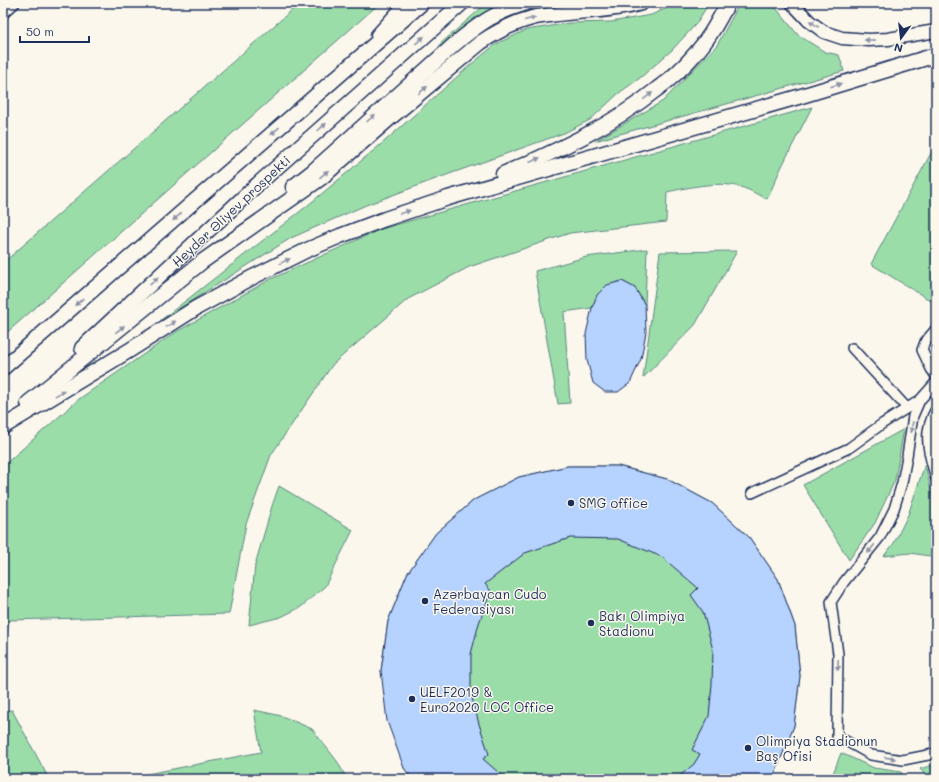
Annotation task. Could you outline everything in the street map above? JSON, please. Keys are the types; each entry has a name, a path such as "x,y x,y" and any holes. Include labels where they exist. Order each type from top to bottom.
{"highway":[{"path":"3,368 422,3"},
{"name":"Heydər Əliyev prospekti","path":"3,423 258,184 462,3"},
{"path":"3,423 312,172 456,43 494,16 526,3"},
{"path":"203,261 320,178 480,43 495,33 511,25 531,18 612,9 641,3"},
{"path":"448,198 576,141 644,100 671,78 695,55 713,32 728,3"},
{"path":"3,427 196,308 253,277 340,236 448,198 936,56"}],"main road":[{"path":"346,69 398,3"},
{"path":"346,69 406,3"},
{"path":"792,3 809,21 824,32 842,38 869,40 888,39 936,31"}],"street":[{"path":"3,14 15,3"},
{"path":"936,329 925,342 922,350 936,376"},
{"path":"852,348 907,408"},
{"path":"752,492 849,448 920,400 936,382"},
{"path":"920,400 913,416 908,456 894,509 880,537 844,582 831,602 838,654 837,736 872,756 903,760 936,753"},
{"path":"936,409 930,421 928,437 929,451 936,479"}],"green space":[{"path":"300,3 380,3 3,336 3,263"},
{"path":"487,3 503,3 498,4 468,24 441,46 439,45"},
{"path":"679,3 709,3 696,24 672,50 640,78 619,93 590,120 564,133 366,205 291,238 161,320 307,206 385,141 496,44 526,30 570,23 611,22 651,15"},
{"path":"740,3 772,3 798,35 825,52 839,55 844,71 595,141 663,101 717,45"},
{"path":"812,107 767,199 744,188 715,184 667,192 666,222 570,233 469,267 408,299 333,364 271,455 246,524 229,614 9,620 7,632 3,632 3,466 79,399 176,332 271,279 381,229"},
{"path":"936,144 936,304 871,264"},
{"path":"647,249 645,305 635,288 622,281 610,285 602,290 592,308 564,312 570,403 558,404 535,271 586,257"},
{"path":"737,251 695,325 643,378 660,252"},
{"path":"904,429 895,480 875,523 849,560 803,485"},
{"path":"925,464 936,513 936,557 910,553 884,556 894,543 908,515"},
{"name":"Bakı Olimpiya Stadionu","path":"568,466 618,466 667,479 712,503 749,537 778,579 795,626 800,676 794,726 775,773 771,779 412,779 404,768 381,671 388,621 407,574 436,533 474,500 519,477"},
{"path":"279,486 353,530 325,586 301,607 281,617 249,625 255,565"},
{"path":"12,710 49,779 3,779 3,711"},
{"path":"254,710 282,716 312,729 337,761 347,779 121,779 261,752"},
{"path":"841,753 874,768 901,772 906,779 831,779"},
{"path":"936,764 936,779 929,779 920,769"}],"building":[{"path":"622,281 635,288 645,305 646,332 641,359 630,383 618,392 605,392 593,383 587,360 586,334 592,308 597,295 607,285"},
{"path":"568,466 618,466 667,479 712,503 749,537 778,579 795,626 800,676 794,726 775,773 771,779 676,779 694,764 700,754 692,750 709,716 713,650 703,612 691,595 698,588 662,557 618,539 570,538 525,553 485,584 491,591 479,623 471,654 471,694 489,754 483,759 506,779 412,779 404,768 387,721 381,671 388,621 407,574 436,533 474,500 519,477"}],"place":[{"name":"SMG office","path":"571,503"},
{"name":"Azərbaycan Cudo Federasiyası","path":"425,601"},
{"name":"Bakı Olimpiya Stadionu","path":"591,623"},
{"name":"UELF2019 & Euro2020 LOC Office","path":"412,699"},
{"name":"Olimpiya Stadionun Baş Ofisi","path":"748,748"}]}
